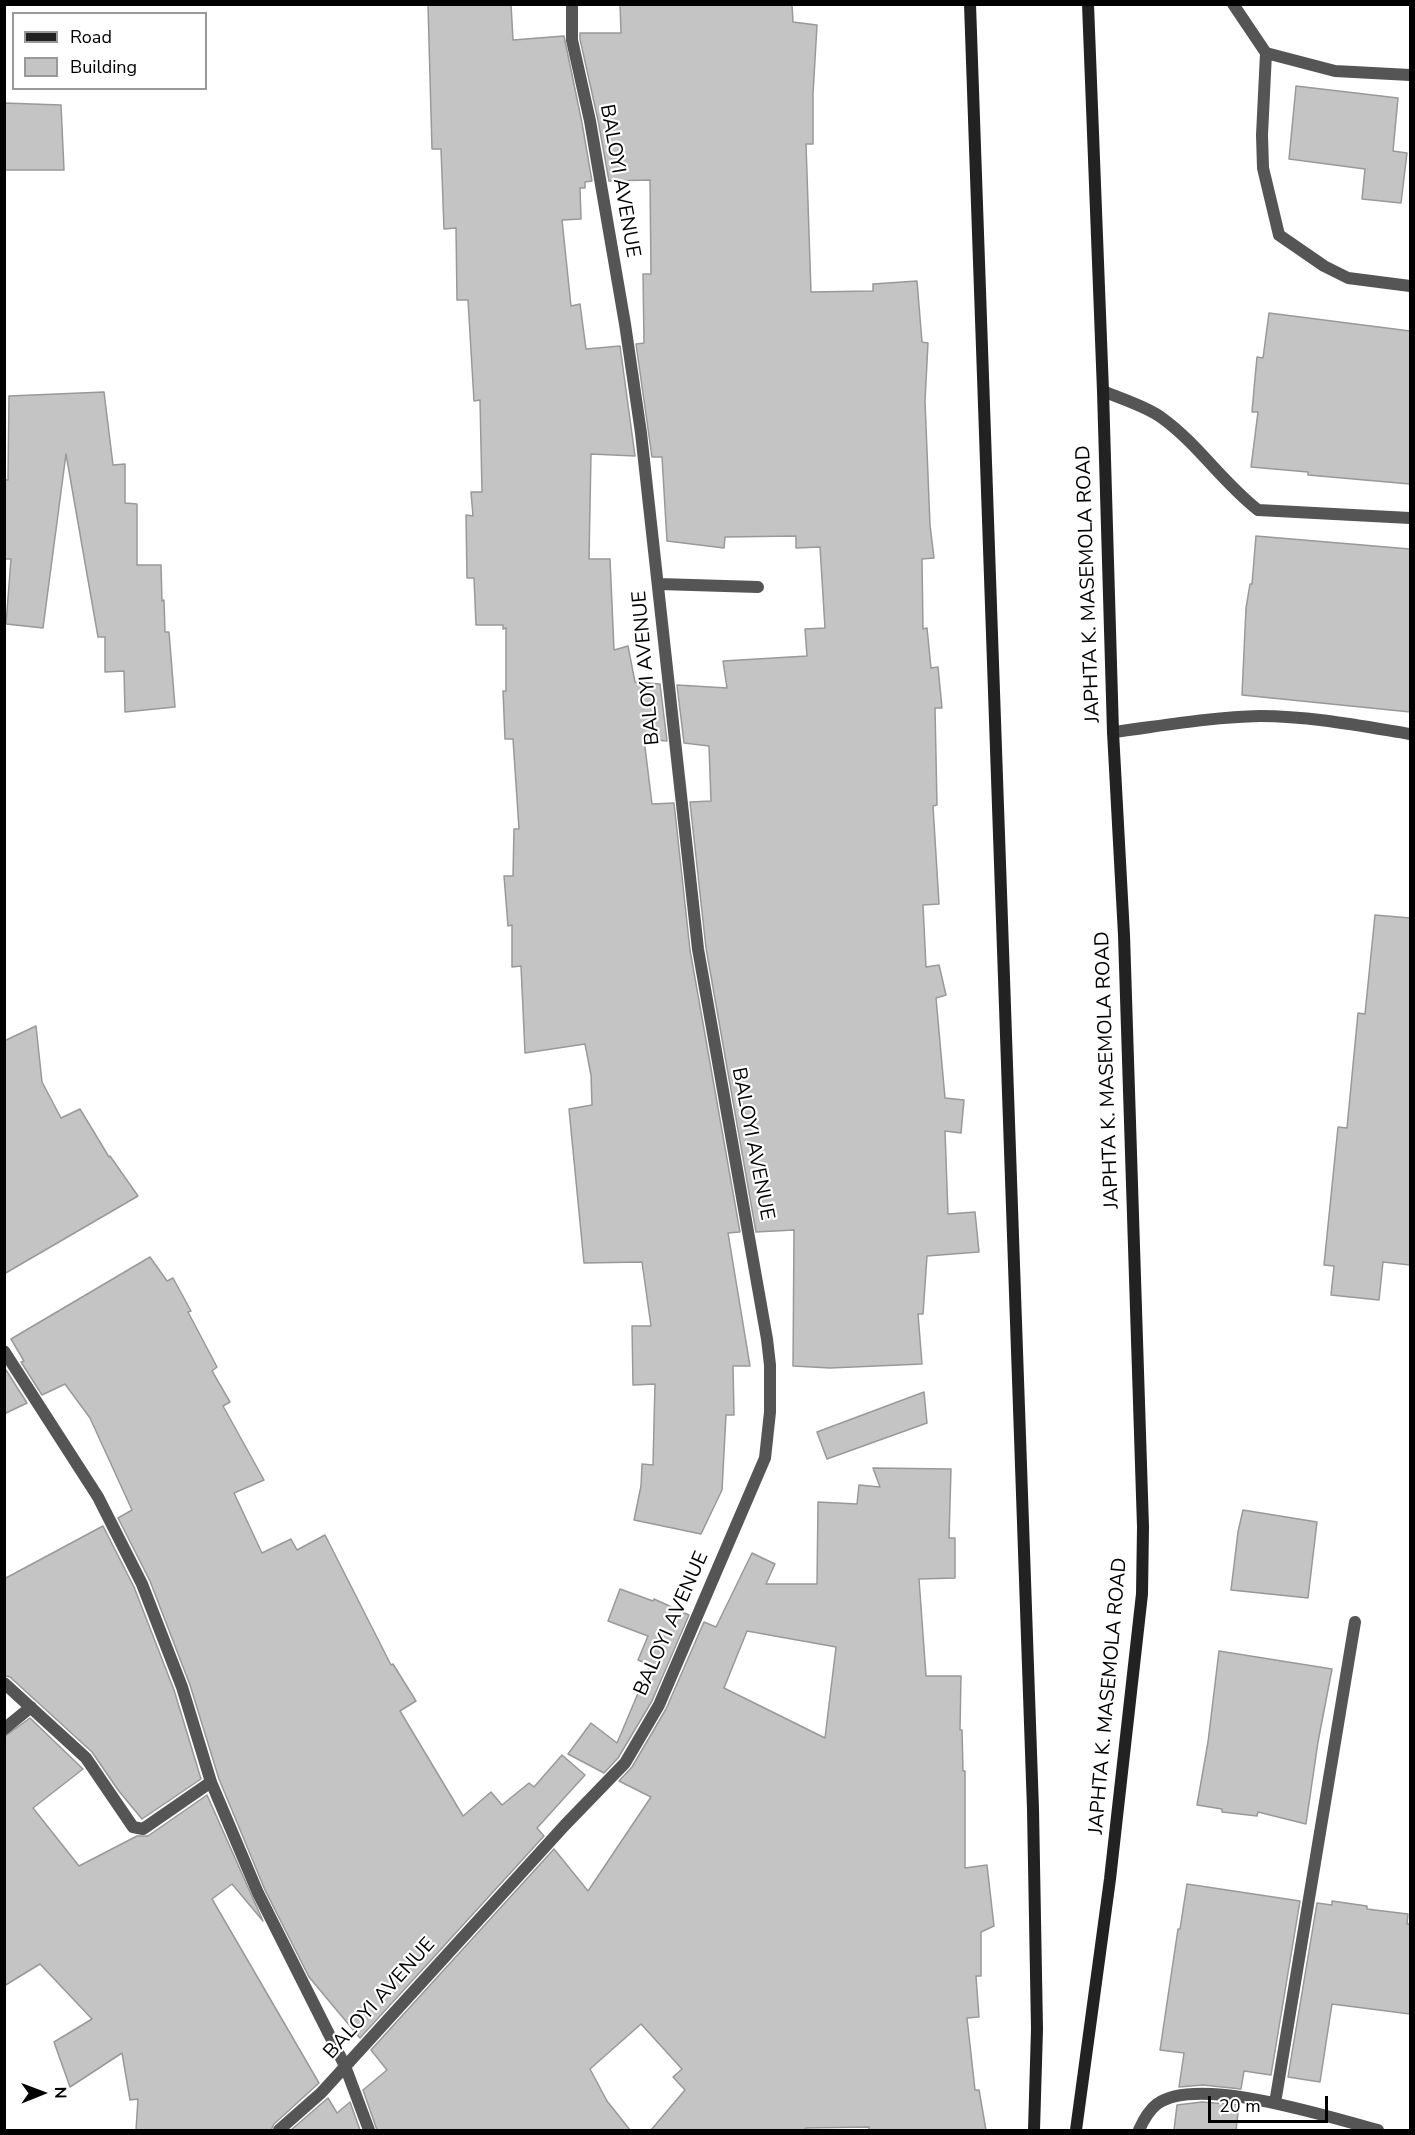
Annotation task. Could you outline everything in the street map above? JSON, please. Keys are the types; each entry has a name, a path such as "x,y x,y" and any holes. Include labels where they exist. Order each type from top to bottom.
{"main road":[{"path":"970,4 1032,1797 1037,2029 1034,2130"},
{"name":"JAPHTA K. MASEMOLA ROAD","path":"1076,2130 1110,1878 1142,1594 1143,1527 1124,946 1113,732 1088,4"}],"street":[{"name":"BALOYI AVENUE","path":"279,2130 321,2093 565,1825 625,1763 659,1705 765,1458 770,1412 767,1339 698,949 641,433 590,121 572,40 572,4"},
{"path":"1233,4 1266,52 1262,135 1263,168 1279,235 1324,266 1348,278 1410,286"},
{"path":"1266,52 1335,71 1410,75"},
{"path":"1103,391 1160,416 1184,437 1242,498 1258,510 1410,518"},
{"path":"659,584 758,586"},
{"path":"1113,732 1204,720 1259,716 1292,717 1410,734"},
{"path":"4,1351 98,1497 142,1584 182,1687 211,1782 258,1893 345,2066 369,2130"},
{"path":"1275,2103 1355,1622"},
{"path":"4,1683 86,1758 133,1827 143,1829 211,1782"},
{"path":"4,1729 31,1707"},
{"path":"1138,2130 1146,2116 1157,2104 1172,2097 1184,2095 1218,2095 1275,2103 1378,2130"}],"building":[{"path":"511,4 513,40 564,36 582,123 592,181 585,182 585,188 580,188 581,219 562,220 571,306 580,304 586,349 620,346 635,456 591,454 589,559 610,559 614,650 628,646 635,682 660,684 667,741 644,739 652,804 674,803 690,950 740,1232 728,1233 750,1366 733,1366 734,1415 726,1415 722,1490 701,1534 634,1520 641,1486 642,1464 653,1465 655,1384 633,1385 632,1326 651,1326 642,1262 584,1263 569,1109 592,1105 591,1075 585,1044 525,1053 521,966 512,967 512,925 508,926 504,876 513,876 514,829 519,829 513,739 505,739 503,691 506,691 506,628 503,629 503,625 476,625 474,578 467,578 466,515 473,516 471,492 482,492 480,400 474,401 468,300 457,300 456,228 444,229 441,149 432,149 428,5"},
{"path":"620,4 792,4 793,22 817,25 813,144 806,144 811,292 873,291 873,284 917,281 922,342 928,343 925,401 930,525 934,558 922,559 923,629 927,628 931,668 938,667 942,708 935,708 937,805 933,806 939,904 923,905 926,967 939,965 946,995 936,998 945,1098 964,1100 961,1133 945,1131 948,1214 975,1212 979,1252 927,1256 923,1314 918,1314 922,1364 830,1368 793,1366 794,1230 756,1232 706,948 690,802 711,801 709,746 684,743 677,685 727,688 723,661 807,656 805,629 825,628 820,547 796,548 796,536 725,537 724,548 667,541 662,457 652,457 636,344 644,343 643,274 651,274 650,180 609,181 580,39 580,33 621,33"},
{"path":"1296,86 1398,98 1393,151 1407,153 1401,203 1362,199 1365,169 1289,159"},
{"path":"4,103 61,105 64,170 4,170"},
{"path":"1269,313 1410,331 1410,484 1308,475 1308,472 1251,467 1258,412 1252,412 1257,357 1263,358"},
{"path":"104,392 113,465 125,464 125,503 137,504 137,565 161,565 165,632 169,632 175,707 125,712 124,671 105,672 105,637 98,637 66,454 43,628 6,624 11,559 4,559 4,480 8,480 9,396"},
{"path":"1256,536 1410,549 1410,712 1242,695 1246,608 1250,584 1252,584"},
{"path":"1375,915 1410,918 1410,1265 1383,1262 1379,1300 1331,1295 1334,1266 1324,1265 1338,1127 1347,1128 1358,1013 1365,1014"},
{"path":"36,1026 42,1082 61,1118 80,1109 109,1157 138,1196 4,1274 4,1041"},
{"path":"150,1257 167,1281 173,1278 191,1311 188,1312 217,1367 212,1371 230,1402 223,1406 264,1480 234,1493 262,1553 291,1539 297,1550 325,1535 391,1665 393,1664 416,1701 400,1711 463,1816 491,1792 502,1805 529,1783 534,1787 562,1755 585,1775 537,1828 544,1836 360,2038 309,1977 265,1890 219,1779 190,1685 150,1581 118,1518 132,1510 90,1418 65,1384 42,1395 21,1362 24,1361 11,1339"},
{"path":"4,1370 27,1403 4,1414"},
{"path":"924,1392 927,1423 827,1459 817,1432"},
{"path":"873,1468 951,1469 949,1538 955,1538 955,1578 919,1579 926,1676 961,1676 960,1730 962,1730 963,1771 965,1771 965,1868 987,1865 994,1926 981,1932 981,1976 976,1976 979,2017 967,2018 975,2090 979,2090 986,2130 869,2130 869,2127 806,2128 804,2130 651,2130 685,2090 673,2077 682,2069 641,2024 590,2069 607,2101 630,2130 377,2130 363,2090 387,2070 371,2050 554,1849 588,1891 651,1797 619,1781 632,1767 666,1709 704,1622 716,1627 752,1553 775,1564 766,1584 817,1584 818,1502 857,1504 859,1485 880,1487","holes":["747,1631 836,1647 825,1738 724,1688"]},
{"path":"1243,1510 1317,1522 1308,1598 1231,1590"},
{"path":"103,1526 134,1587 174,1690 201,1779 142,1819 118,1790 92,1752 10,1677 4,1675 4,1579"},
{"path":"620,1589 653,1601 654,1599 689,1615 652,1701 618,1758 604,1773 568,1754 591,1723 617,1743 650,1665 638,1660 648,1636 608,1621"},
{"path":"1219,1651 1332,1669 1306,1824 1258,1812 1257,1816 1222,1812 1222,1809 1197,1805 1208,1742"},
{"path":"30,1718 83,1769 33,1808 79,1866 137,1836 148,1836 207,1795 263,1921 232,1884 212,1899 319,2083 274,2124 271,2130 136,2130 138,2099 130,2100 122,2053 70,2087 54,2042 92,2019 40,1964 4,1986 4,1737"},
{"path":"1187,1884 1300,1901 1271,2075 1244,2071 1241,2089 1203,2085 1179,2087 1184,2053 1160,2050"},
{"path":"1332,1901 1367,1906 1367,1909 1408,1914 1410,2014 1332,2004 1320,2082 1288,2077 1317,1903 1332,1905"},
{"path":"328,2098 337,2113 350,2102 360,2130 291,2130"},
{"path":"1202,2102 1239,2105 1236,2130 1174,2130 1177,2105"}]}
